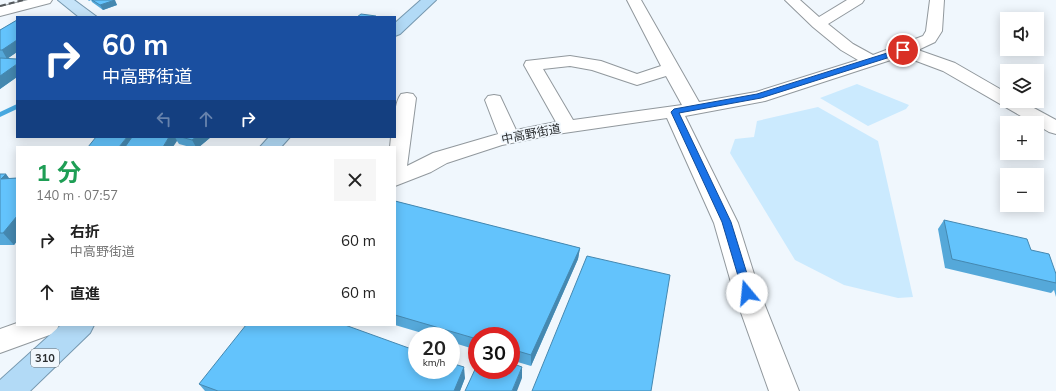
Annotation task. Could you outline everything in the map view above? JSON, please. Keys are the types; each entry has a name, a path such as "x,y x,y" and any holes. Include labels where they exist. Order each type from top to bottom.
{"highway":[{"path":"396,30 430,0"},
{"path":"271,146 279,138"},
{"name":"310","path":"9,391 79,326"}],"main road":[{"path":"65,0 88,16"}],"street":[{"path":"0,12 45,0"},
{"path":"634,0 670,69 726,222 754,314 784,391"},
{"path":"792,0 818,24 847,47 872,61 929,39 934,31 937,0 933,0"},
{"path":"818,24 857,0"},
{"path":"903,50 949,67 1000,97"},
{"path":"568,127 532,65 570,61 595,65 637,80 670,69"},
{"name":"中高野街道","path":"396,179 424,167 440,158 498,140 568,127 684,110 759,96 872,61"},
{"path":"396,172 407,98"},
{"path":"494,100 510,138"},
{"path":"1020,108 1056,128"},
{"path":"0,341 42,326"}],"shaded area":[{"path":"857,84 909,105 906,109 868,126 820,98"},
{"path":"818,107 878,141 913,297 898,298 844,285 795,260 730,153 735,139 754,137 757,121"}],"building":[{"path":"92,0 115,0 100,5"},
{"path":"361,14 376,16 358,16"},
{"path":"16,21 16,41 2,50 0,50 0,30"},
{"path":"0,58 16,59 16,65 0,76"},
{"path":"95,138 126,138 120,146 89,146"},
{"path":"131,138 168,138 164,146 126,146"},
{"path":"0,174 6,174 1,179 16,178 16,217 3,233 0,233"},
{"path":"396,201 580,248 531,355 520,352 520,327 468,327 468,336 460,334 460,327 436,327 396,315"},
{"path":"944,220 1027,239 1031,250 1049,254 1056,274 1056,283 952,259"},
{"path":"587,256 670,275 651,391 532,391"},
{"path":"245,326 348,326 408,348 408,379 459,379 454,391 218,391 199,384"},
{"path":"460,366 464,367 460,377"},
{"path":"471,379 517,379 512,391 465,391"}],"waterway":[{"path":"0,115 16,107"}],"railway":[{"path":"0,6 23,0"}],"route":[{"path":"747,293 726,222 674,112 759,96 830,75 903,50"}]}
